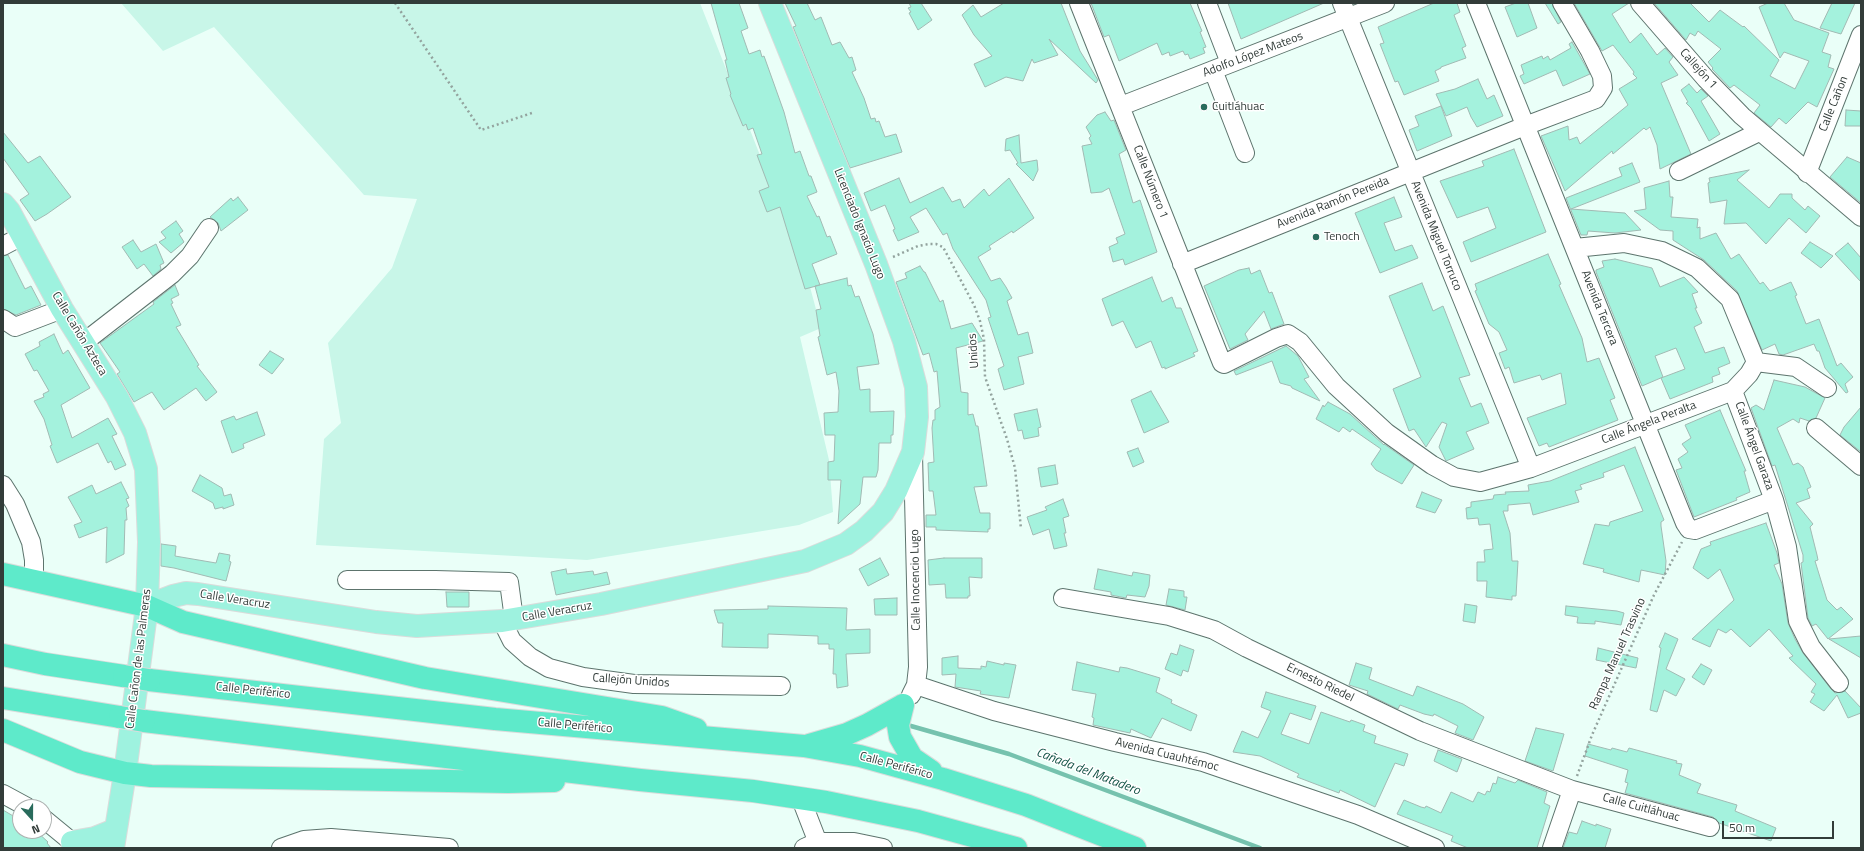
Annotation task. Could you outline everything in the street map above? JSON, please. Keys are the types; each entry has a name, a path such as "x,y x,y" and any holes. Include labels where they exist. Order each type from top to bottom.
{"highway":[{"path":"3,574 147,606 183,622 425,678 662,717 690,726 719,739"},
{"name":"Calle Periférico","path":"3,655 45,664 149,680 495,719 804,746 860,756 943,779 1026,805 1136,848"},
{"path":"3,698 144,721 640,780 753,791 826,802 918,821 1016,848"},
{"path":"804,746 847,734 867,725 903,705"},
{"path":"903,705 898,725 900,737 906,749 912,758 943,779"},
{"path":"3,730 80,762 125,773 151,776 500,782 640,780"}],"main road":[{"name":"Licenciado Ignacio Lugo","path":"770,3 876,264 904,341 916,387 917,417 913,452"},
{"name":"Calle Cañón Azteca","path":"3,204 9,210 62,308 117,397 135,433 146,469"},
{"name":"Calle Veracruz","path":"147,606 173,596 186,593 376,622 417,626 508,620 609,602 805,561 846,544 864,532 883,512 896,491 913,452"},
{"name":"Calle Cañon de las Palmeras","path":"114,839 125,773 147,606 149,542 146,469"},
{"path":"74,845 95,838 114,839"}],"street":[{"name":"Calle Número 1","path":"1079,3 1221,362"},
{"path":"1207,3 1230,63"},
{"name":"Adolfo López Mateos","path":"1121,106 1230,63 1344,10 1385,3"},
{"name":"Avenida Tercera","path":"1476,3 1685,523 1689,529"},
{"name":"Avenida Ramón Pereida","path":"1182,264 1525,126 1596,99 1604,88 1602,76 1590,51 1562,3"},
{"name":"Callejón 1","path":"1640,3 1706,79 1759,132 1861,217"},
{"name":"Avenida Miguel Torruco","path":"1344,10 1531,468"},
{"name":"Calle Cañon","path":"1807,173 1861,35"},
{"path":"1213,70 1245,153"},
{"path":"1679,171 1759,132"},
{"path":"83,343 172,274 190,256 209,228"},
{"path":"3,246 22,236"},
{"path":"1574,248 1624,243 1662,251 1697,268 1730,299 1756,362 1796,367 1827,388"},
{"path":"3,320 15,327 62,308"},
{"name":"Calle Ángela Peralta","path":"1221,362 1224,364 1276,338 1288,334 1300,342 1336,386 1387,433 1454,477 1480,482 1531,468 1733,391 1749,374 1756,362"},
{"name":"Calle Ángel Garaza","path":"1733,391 1774,500 1787,547 1798,621 1811,647 1839,683"},
{"path":"1816,428 1861,466"},
{"name":"Calle Inocencio Lugo","path":"903,705 916,685 918,667 913,452"},
{"path":"3,485 15,504 31,542 34,560 34,581"},
{"path":"1689,529 1695,530 1774,500"},
{"path":"347,580 510,582 508,620"},
{"name":"Ernesto Riedel","path":"1063,598 1169,616 1214,630 1247,648 1420,731 1572,790"},
{"name":"Callejón Unidos","path":"508,620 512,641 530,657 549,668 583,677 634,684 782,686"},
{"name":"Avenida Cuauhtémoc","path":"916,685 994,711 1115,742 1203,762 1358,815 1435,848"},
{"path":"1552,848 1572,790"},
{"name":"Calle Cuitláhuac","path":"1572,790 1710,827"},
{"path":"3,794 12,799"},
{"path":"801,799 813,846 854,842 883,848"},
{"path":"52,825 74,845"},
{"path":"281,848 304,840 331,838 450,848"}],"path":[{"path":"395,3 481,130 532,113"},
{"name":"Unidos","path":"876,264 918,246 936,244 943,247 963,283 980,321 984,339 985,377 1007,439 1015,468 1021,529"},
{"name":"Rampa Manuel Trasvino","path":"1572,790 1595,728 1654,595 1689,529"}],"green space":[{"path":"121,3 700,3 806,272 821,328 800,337 829,460 833,512 799,525 587,560 316,545 324,439 341,423 328,343 392,268 417,199 364,195 214,27 163,51"}],"building":[{"path":"711,3 739,3 748,28 741,31 749,54 760,50 762,57 764,56 784,112 795,153 800,151 809,176 811,176 817,192 807,196 817,217 819,216 827,237 830,236 837,254 812,264 820,285 805,289 780,207 767,212 759,191 769,187 757,155 762,154 753,128 748,130 746,124 743,126 730,95 731,94 726,78 729,77 725,60 727,60"},
{"path":"785,3 807,3 815,20 821,17 832,45 840,42 849,58 852,57 856,70 852,72 864,98 871,119 875,118 876,122 879,121 885,137 896,134 902,152 850,168 793,27 796,26"},
{"path":"909,3 921,3 932,20 918,30 909,13 911,12 908,8 911,7"},
{"path":"1004,3 1061,3 1080,51 1098,80 1096,83 1049,39 1058,55 1034,63 1032,59 1023,81 1006,77 985,87 974,64 992,56 974,35 962,15 973,5 981,17"},
{"path":"1091,3 1190,3 1202,31 1200,32 1206,47 1203,48 1205,53 1190,59 1188,54 1185,55 1183,51 1170,56 1169,52 1162,55 1157,43 1119,61 1109,35 1104,37"},
{"path":"1228,3 1324,3 1241,39"},
{"path":"1434,3 1457,3 1460,12 1454,15 1466,46 1462,48 1466,58 1441,67 1435,71 1439,81 1404,95 1398,81 1395,82 1380,44 1384,43 1378,27"},
{"path":"1516,3 1528,3 1537,28 1517,37 1505,7"},
{"path":"1545,3 1552,3 1561,22 1558,24"},
{"path":"1574,3 1629,3 1612,14 1630,43 1641,33 1657,55 1665,48 1673,57 1669,62 1678,75 1661,83 1691,154 1660,169 1657,145 1650,127 1646,130 1644,128 1613,154 1612,151 1565,191 1541,136 1568,126 1569,140 1577,137 1580,144 1628,105 1619,89 1637,78 1613,45 1602,51"},
{"path":"1654,3 1690,3 1709,22 1720,10 1743,27 1744,26 1779,60 1770,76 1795,89 1809,61 1784,52 1780,58 1759,7 1768,3 1784,3 1794,20 1829,33 1822,52 1831,55 1828,67 1834,69 1817,107 1808,102 1786,124 1779,118 1771,127 1754,113 1760,105 1734,85 1730,88 1712,69 1713,68 1708,62 1721,49 1698,31 1695,36 1690,33 1686,40"},
{"path":"1832,3 1855,3 1841,34 1820,28"},
{"path":"1572,42 1590,74 1563,86 1556,70 1524,84 1520,76 1524,74 1521,65 1542,56 1543,59 1548,56 1550,60 1571,48 1569,44"},
{"path":"1478,79 1487,99 1494,95 1503,116 1477,127 1467,107 1446,116 1436,94 1455,89"},
{"path":"1689,84 1697,93 1701,89 1708,96 1701,101 1720,134 1709,141 1691,108 1686,103 1688,102 1681,90"},
{"path":"1441,106 1452,136 1417,151 1409,130 1419,126 1415,116"},
{"path":"1846,110 1861,111 1861,126 1845,126"},
{"path":"1105,112 1111,121 1114,120 1126,150 1119,154 1133,203 1140,200 1157,252 1125,265 1123,259 1113,262 1109,247 1118,243 1116,238 1125,234 1109,188 1102,192 1091,193 1082,146 1092,144 1089,138 1091,136 1086,127 1097,115"},
{"path":"3,132 28,163 40,156 71,197 35,221 20,200 29,194 3,158"},
{"path":"1019,135 1021,163 1037,160 1038,170 1033,181 1016,164 1018,163 1010,150 1005,151 1006,139"},
{"path":"1514,149 1546,232 1471,262 1463,242 1496,228 1488,207 1457,218 1440,181 1484,166 1482,161"},
{"path":"1847,157 1861,163 1861,203 1830,177"},
{"path":"1632,163 1640,182 1571,209 1625,213 1641,230 1615,233 1588,231 1587,235 1581,235 1566,198 1622,176 1619,168"},
{"path":"1749,170 1737,180 1769,208 1780,194 1792,194 1792,198 1805,210 1808,206 1820,216 1806,233 1789,218 1766,244 1746,223 1724,224 1727,200 1710,203 1709,178"},
{"path":"899,178 910,203 943,187 952,202 960,199 964,208 984,189 989,196 1009,178 1034,218 1013,233 1012,231 989,246 991,249 978,257 991,281 1000,278 1012,298 1007,301 1018,335 1028,332 1033,353 1018,357 1024,384 1004,390 998,369 1004,366 988,318 991,317 986,300 953,249 947,233 943,235 926,208 910,217 919,232 898,241 893,230 895,229 885,205 871,211 864,193"},
{"path":"1669,181 1670,197 1673,197 1671,217 1698,219 1697,228 1700,227 1700,239 1716,233 1731,259 1739,254 1760,284 1763,282 1770,291 1791,282 1797,295 1795,296 1806,324 1819,319 1837,366 1841,363 1853,377 1845,384 1848,392 1846,393 1825,368 1819,351 1817,351 1814,344 1783,355 1779,354 1775,344 1762,350 1737,291 1704,260 1673,240 1673,231 1660,230 1634,211 1646,209 1644,188"},
{"path":"238,197 248,210 221,231 218,223 210,217 231,198 233,201"},
{"path":"1394,197 1402,217 1384,223 1395,251 1412,245 1418,258 1380,273 1355,213"},
{"path":"176,221 183,231 179,234 184,242 171,253 159,242 166,238 161,232"},
{"path":"133,240 141,252 156,244 164,263 160,265 161,269 153,276 144,264 137,269 122,247"},
{"path":"1810,242 1833,256 1821,268 1801,253"},
{"path":"1848,243 1861,258 1861,282 1835,254"},
{"path":"1548,254 1561,284 1559,285 1582,338 1587,362 1599,358 1615,398 1610,400 1618,420 1549,447 1547,443 1539,446 1527,418 1566,404 1561,373 1542,380 1540,375 1514,383 1509,367 1505,369 1499,353 1507,350 1499,332 1489,324 1475,291 1477,290 1475,284"},
{"path":"8,255 25,289 31,286 41,305 16,315 3,309 3,256"},
{"path":"1615,259 1652,268 1660,287 1684,277 1698,292 1692,294 1697,308 1695,308 1702,323 1694,327 1705,353 1724,347 1730,363 1718,368 1720,374 1712,377 1713,382 1670,399 1661,378 1685,369 1676,348 1655,356 1663,377 1642,386 1596,272 1596,270 1604,267 1602,261"},
{"path":"920,266 925,272 940,302 943,300 951,329 972,323 983,341 956,348 961,392 968,393 968,415 973,414 976,426 978,426 987,486 974,487 980,513 990,513 990,529 988,529 988,532 936,530 936,527 926,527 926,515 936,515 933,491 929,491 928,463 934,462 932,428 933,420 935,420 935,410 940,407 937,371 934,372 929,353 923,355 896,282 907,278 905,273"},
{"path":"1249,268 1251,274 1260,270 1269,293 1272,292 1284,324 1271,329 1264,311 1245,334 1248,340 1230,349 1204,286 1239,270"},
{"path":"1152,277 1162,302 1172,297 1176,308 1181,308 1198,351 1193,353 1195,356 1165,369 1165,367 1162,368 1151,341 1136,348 1123,321 1112,326 1102,299"},
{"path":"847,278 848,286 851,285 855,297 859,296 873,334 879,364 857,367 860,390 870,389 870,412 894,411 893,435 891,435 891,443 879,443 878,470 876,477 863,477 860,504 838,524 841,480 828,480 828,462 834,461 835,435 825,435 824,413 838,412 839,391 836,372 827,375 818,337 820,336 816,310 821,309 815,286"},
{"path":"1422,283 1433,311 1443,306 1470,375 1459,378 1471,407 1481,403 1489,423 1466,432 1474,449 1446,461 1439,447 1447,424 1442,422 1426,447 1414,429 1409,431 1393,389 1421,377 1389,296"},
{"path":"175,285 179,295 171,299 173,303 171,304 181,325 176,327 199,365 197,366 217,392 206,401 196,388 164,410 152,392 134,402 117,374 120,372 100,343 154,304 153,302"},
{"path":"54,334 63,354 68,350 90,388 61,405 72,438 108,418 117,434 112,436 126,465 115,470 111,461 108,463 98,443 57,463 50,446 52,445 44,419 34,401 44,397 43,394 49,391 37,370 34,371 25,354 40,346 39,342"},
{"path":"1286,346 1298,356 1309,377 1304,379 1320,401 1292,388 1291,386 1280,383 1272,361 1236,375 1234,371"},
{"path":"270,351 284,359 272,374 259,365"},
{"path":"1774,380 1805,387 1825,398 1816,418 1809,421 1800,418 1799,423 1793,419 1777,428 1793,465 1798,463 1803,467 1811,487 1807,489 1810,498 1796,503 1813,524 1810,527 1818,560 1815,561 1827,600 1837,610 1841,607 1853,619 1828,639 1816,624 1812,626 1808,618 1801,563 1803,562 1803,555 1775,465 1772,466 1751,408 1756,405 1764,410"},
{"path":"1151,391 1169,422 1144,433 1131,400"},
{"path":"1328,402 1350,414 1384,445 1414,465 1402,484 1376,470 1371,464 1381,449 1352,429 1350,432 1343,427 1339,432 1316,419 1323,405 1324,407"},
{"path":"1861,407 1861,452 1840,435 1844,427"},
{"path":"1037,409 1041,427 1038,428 1039,436 1024,439 1022,430 1018,431 1014,414"},
{"path":"1720,410 1746,471 1744,471 1750,492 1736,498 1737,500 1694,517 1676,470 1682,468 1678,459 1688,452 1682,444 1691,438 1685,425"},
{"path":"257,412 265,435 243,444 244,448 232,453 221,421 234,416 236,420"},
{"path":"1635,447 1664,520 1661,522 1661,526 1666,561 1665,575 1641,570 1639,582 1603,572 1604,569 1583,564 1595,524 1609,526 1610,522 1643,511 1624,465 1603,473 1604,477 1580,485 1582,489 1575,491 1579,502 1533,515 1530,503 1508,505 1508,511 1503,511 1510,533 1512,561 1518,561 1516,596 1512,596 1512,600 1486,597 1487,581 1477,581 1477,562 1485,562 1484,550 1493,549 1490,524 1479,525 1478,518 1467,519 1466,508 1471,507 1471,502 1493,499 1494,495 1506,494 1505,492 1529,491 1528,485 1550,481"},
{"path":"1138,448 1144,462 1133,467 1127,452"},
{"path":"1055,465 1058,484 1041,487 1038,468"},
{"path":"200,475 222,488 224,496 231,494 234,505 223,509 223,507 215,509 213,503 192,491"},
{"path":"121,482 129,498 126,499 129,506 126,508 127,520 125,520 124,554 106,563 107,527 79,538 74,525 82,522 68,497 92,485 96,494"},
{"path":"1422,492 1442,500 1435,513 1416,507"},
{"path":"1063,499 1069,516 1063,518 1067,546 1054,549 1049,529 1033,535 1027,517 1047,510 1045,507"},
{"path":"1766,523 1777,553 1779,563 1774,565 1782,584 1788,623 1795,639 1803,653 1831,689 1835,693 1845,691 1861,708 1861,713 1848,718 1837,695 1824,711 1810,702 1815,694 1811,692 1816,684 1789,658 1793,656 1769,629 1750,647 1731,629 1726,633 1718,629 1710,647 1692,639 1734,600 1720,569 1708,579 1693,568 1701,549 1711,545 1710,542"},
{"path":"161,544 176,546 175,556 216,563 219,553 230,555 229,561 231,562 226,581 161,566"},
{"path":"880,558 889,575 868,586 859,569"},
{"path":"944,558 982,558 982,578 969,577 970,596 968,596 968,598 946,598 945,584 929,585 928,560"},
{"path":"566,569 567,574 593,571 594,575 607,572 610,584 556,595 551,572"},
{"path":"1098,569 1132,576 1133,572 1150,575 1149,586 1145,597 1127,595 1126,598 1111,595 1111,592 1094,589"},
{"path":"1169,589 1184,591 1184,597 1187,597 1185,610 1166,605"},
{"path":"446,592 469,592 469,607 447,607"},
{"path":"897,598 897,615 875,615 874,599"},
{"path":"1465,604 1477,606 1475,623 1463,621"},
{"path":"768,606 847,608 846,630 870,629 870,653 846,654 848,686 837,688 836,674 833,674 834,649 829,649 829,644 818,644 818,636 768,634 768,648 722,647 723,623 718,623 714,610 768,609"},
{"path":"1566,606 1624,613 1621,625 1595,621 1595,624 1577,623 1578,617 1565,615"},
{"path":"1665,633 1678,639 1666,669 1685,679 1676,696 1664,690 1657,712 1650,710 1661,648 1659,647"},
{"path":"1861,636 1861,658 1829,639"},
{"path":"1180,645 1194,650 1188,672 1183,670 1181,676 1165,669 1171,653 1177,655"},
{"path":"1598,648 1638,658 1636,668 1596,660"},
{"path":"958,656 958,668 981,669 981,666 986,667 987,661 1004,665 1004,663 1016,665 1009,698 980,694 981,691 955,687 956,674 942,675 942,658"},
{"path":"1077,662 1119,672 1120,667 1127,668 1160,678 1156,692 1172,700 1171,703 1197,715 1191,731 1162,718 1151,738 1131,729 1130,733 1093,725 1094,718 1092,717 1096,694 1072,690"},
{"path":"1356,663 1372,668 1369,679 1413,696 1417,686 1463,704 1484,717 1473,740 1455,733 1458,726 1434,714 1433,716 1424,714 1400,705 1398,709 1367,694 1368,691 1349,685"},
{"path":"1701,664 1712,670 1704,685 1692,677"},
{"path":"1266,692 1316,706 1311,720 1290,713 1281,734 1309,744 1321,712 1350,722 1351,720 1365,725 1363,731 1376,736 1374,743 1408,754 1404,766 1395,763 1375,807 1340,790 1339,793 1297,777 1299,774 1260,756 1233,752 1242,731 1258,738 1271,711 1261,707"},
{"path":"1536,728 1564,734 1553,771 1525,761"},
{"path":"1588,744 1611,750 1612,748 1627,752 1629,748 1677,761 1676,763 1682,764 1679,775 1701,784 1697,793 1737,805 1735,811 1776,828 1771,841 1719,823 1713,817 1625,793 1628,783 1625,782 1628,770 1585,756"},
{"path":"1438,750 1462,759 1457,772 1434,761"},
{"path":"1498,777 1515,783 1518,780 1547,792 1544,803 1550,806 1537,848 1468,848 1451,841 1453,836 1397,814 1404,800 1421,807 1425,808 1426,806 1441,813 1451,792 1473,802 1478,792 1485,795 1487,791 1490,792 1493,783 1496,784"},
{"path":"3,810 12,815 12,839 45,839 51,848 3,848"},
{"path":"1582,821 1611,829 1605,848 1563,848 1569,832 1577,834"}],"waterway":[{"name":"Cañada del Matadero","path":"904,724 1009,754 1260,848"}],"place":[{"name":"Cuitláhuac","path":"1204,107"},
{"name":"Tenoch","path":"1316,237"}]}
